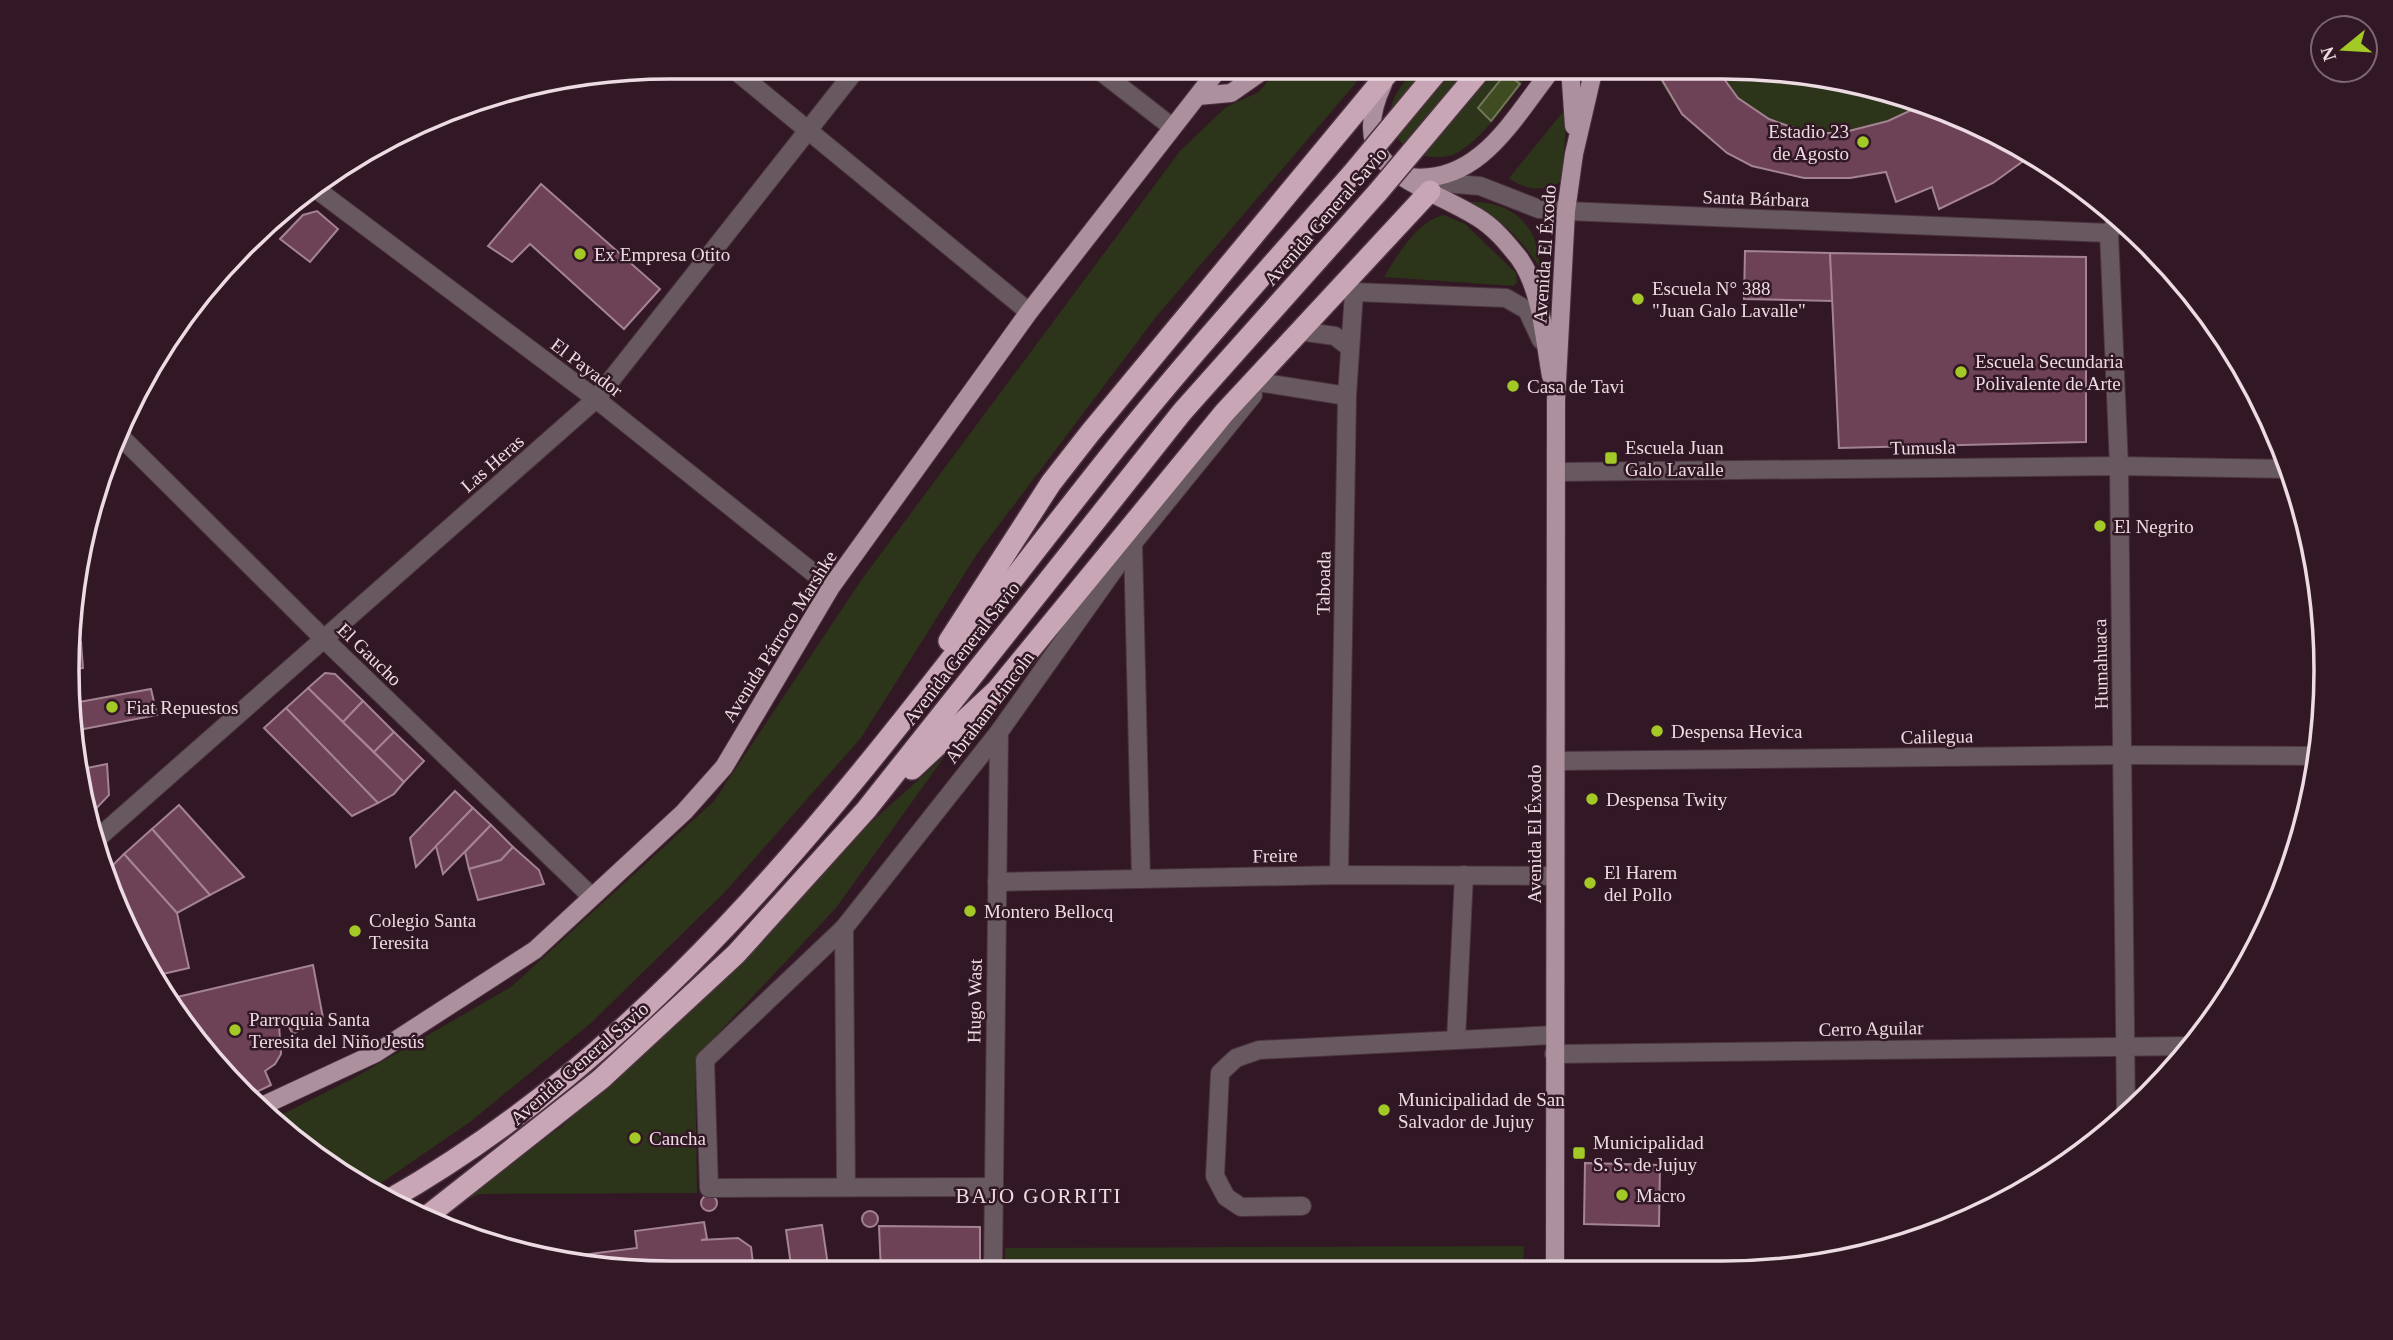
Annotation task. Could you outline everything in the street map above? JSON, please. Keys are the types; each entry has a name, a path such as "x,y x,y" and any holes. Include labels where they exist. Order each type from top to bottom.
{"highway":[{"path":"897,727 1051,483 1135,375 1382,79"},
{"name":"Avenida General Savio","path":"397,1194 435,1173 528,1107 656,996 771,881 847,793 1094,475 1431,79"},
{"name":"Avenida General Savio","path":"434,1211 601,1079 736,954 866,810 962,692 1114,495 1473,79"},
{"path":"866,810 998,690 1173,473 1277,354 1299,331 1347,290 1434,188"}],"main road":[{"name":"Avenida Párroco Marshke","path":"268,1103 376,1053 450,1008 535,950 676,820 724,767 831,587 1029,312 1211,79"},
{"path":"1198,96 1231,93 1251,79"},
{"name":"Avenida El Éxodo","path":"1386,79 1376,104 1372,142 1386,164 1406,177 1434,188 1480,219 1519,258 1526,268 1536,301 1556,400"},
{"path":"1434,188 1454,172 1480,159 1544,79"},
{"name":"Avenida El Éxodo","path":"1571,79 1574,154"},
{"name":"Avenida El Éxodo","path":"1555,1261 1556,400 1566,211 1574,154 1591,79"},
{"path":"1406,177 1426,178 1454,172"}],"street":[{"path":"747,79 1029,312"},
{"name":"Las Heras","path":"102,834 596,399 849,79"},
{"path":"1110,79 1172,127"},
{"name":"Santa Bárbara","path":"1434,188 1480,186 1539,209 1566,211 2109,233"},
{"name":"El Payador","path":"321,193 596,399 831,587"},
{"path":"2109,233 2114,226"},
{"name":"Humahuaca","path":"2109,233 2119,466 2126,1102"},
{"path":"1347,290 1506,298 1527,310 1547,356"},
{"name":"Taboada","path":"1339,875 1350,348 1347,290"},
{"path":"1299,331 1335,336 1350,348"},
{"name":"Abraham Lincoln","path":"846,1186 709,1188 705,1060 844,928 999,732 1133,543 1264,383 1277,354"},
{"path":"1264,383 1347,396"},
{"name":"El Gaucho","path":"125,441 323,638 592,897"},
{"name":"Tumusla","path":"1558,472 2119,466 2279,469"},
{"path":"1133,543 1141,878"},
{"name":"Hugo Wast","path":"993,1261 999,732"},
{"name":"Calilegua","path":"1556,761 2122,755 2308,756"},
{"name":"Freire","path":"997,882 1339,875 1555,876"},
{"path":"1456,1040 1464,875"},
{"path":"844,928 846,1186 994,1187"},
{"path":"1302,1206 1241,1207 1226,1197 1215,1176 1220,1073 1236,1058 1259,1051 1554,1035"},
{"name":"Cerro Aguilar","path":"1554,1054 2179,1046"}],"shaded area":[{"path":"1269,79 1359,79 1156,317 977,554 861,738 724,893 591,1023 470,1122 379,1185 342,1162 280,1115 352,1079 511,987 714,801 862,579 1180,151 1226,107 1259,92"},
{"path":"1407,79 1524,79 1488,127 1467,146 1457,153 1435,157 1413,151 1403,145 1396,136 1391,126 1390,114 1399,89"},
{"path":"1501,79 1514,79 1520,84 1491,121 1478,108"},
{"name":"Estadio 23 de Agosto","path":"1659,79 1762,80 1838,90 1913,110 1985,140 2024,161 1993,183 1939,209 1932,188 1896,202 1886,172 1834,178 1809,177 1763,169 1740,159 1698,129 1667,93"},
{"path":"1567,107 1562,181 1549,187 1528,188 1509,178"},
{"path":"1470,202 1498,206 1520,218 1534,239 1539,267 1509,230"},
{"path":"1444,215 1465,224 1516,273 1517,283 1513,286 1384,277 1417,231 1434,218"},
{"path":"945,756 836,908 695,1058 697,1193 480,1194 441,1210 560,1128 655,1044 759,944 847,844"},
{"path":"1524,1246 1523,1261 1005,1261 1005,1248"}],"building":[{"name":"Estadio 23 de Agosto","path":"1661,79 1724,79 1738,98 1769,119 1819,133 1841,133 1888,121 1912,110 1985,140 2024,161 1993,183 1939,209 1932,187 1896,202 1886,172 1850,178 1804,178 1752,166 1727,153 1682,114"},
{"name":"Ex Empresa Otito","path":"541,184 660,289 624,329 530,244 512,262 488,246"},
{"path":"317,211 338,229 310,262 280,239 303,215"},
{"path":"1745,251 1830,253 1833,301 1744,299"},
{"name":"Escuela Secundaria Polivalente de Arte","path":"1830,253 2086,257 2086,442 1839,448"},
{"path":"80,642 83,668 79,669"},
{"path":"325,673 335,674 363,701 343,722 308,688"},
{"path":"308,688 404,782 394,794 378,803 286,708"},
{"name":"Fiat Repuestos","path":"151,689 157,715 82,729 80,702"},
{"path":"363,701 394,732 374,752 343,722"},
{"path":"286,708 378,803 352,816 264,728"},
{"path":"394,732 424,761 404,782 374,752"},
{"path":"107,764 109,795 96,809 90,785 87,768"},
{"path":"455,791 473,808 416,867 410,838"},
{"path":"179,805 244,877 210,895 152,829"},
{"path":"473,808 491,825 443,874 436,846"},
{"path":"491,825 513,847 501,860 469,869 465,852"},
{"path":"152,829 210,895 177,913 124,854"},
{"path":"513,847 539,870 544,884 478,900 469,869 501,860"},
{"path":"124,854 177,913 189,968 163,974 140,932 112,866"},
{"name":"Parroquia Santa Teresita del Niño Jesús","path":"313,965 323,1018 293,1034 287,1024 279,1025 281,1054 275,1064 265,1071 271,1085 256,1092 225,1060 177,997"},
{"name":"Macro","path":"1585,1163 1660,1165 1659,1226 1584,1224"},
{"path":"706,1195 712,1195 717,1203 715,1209 706,1211 701,1206 701,1200"},
{"path":"867,1211 873,1211 878,1219 876,1225 867,1227 862,1222 862,1216"},
{"path":"704,1222 707,1239 701,1240 738,1238 751,1247 753,1261 631,1260 584,1255 637,1248 635,1231"},
{"path":"822,1225 827,1261 790,1261 786,1230"},
{"path":"879,1226 980,1227 980,1261 881,1261"}],"place":[{"name":"Estadio 23 de Agosto","path":"1863,142"},
{"name":"Ex Empresa Otito","path":"580,254"},
{"name":"Escuela N° 388 \"Juan Galo Lavalle\"","path":"1638,299"},
{"name":"Escuela Secundaria Polivalente de Arte","path":"1961,372"},
{"name":"Casa de Tavi","path":"1513,386"},
{"name":"Escuela Juan Galo Lavalle","path":"1611,458"},
{"name":"El Negrito","path":"2100,526"},
{"name":"Fiat Repuestos","path":"112,707"},
{"name":"Despensa Hevica","path":"1657,731"},
{"name":"Despensa Twity","path":"1592,799"},
{"name":"El Harem del Pollo","path":"1590,883"},
{"name":"Montero Bellocq","path":"970,911"},
{"name":"Colegio Santa Teresita","path":"355,931"},
{"name":"Parroquia Santa Teresita del Niño Jesús","path":"235,1030"},
{"name":"Municipalidad de San Salvador de Jujuy","path":"1384,1110"},
{"name":"Cancha","path":"635,1138"},
{"name":"Municipalidad S. S. de Jujuy","path":"1579,1153"},
{"name":"Macro","path":"1622,1195"}],"district":[{"name":"BAJO GORRITI","path":"1039,1196"}]}
